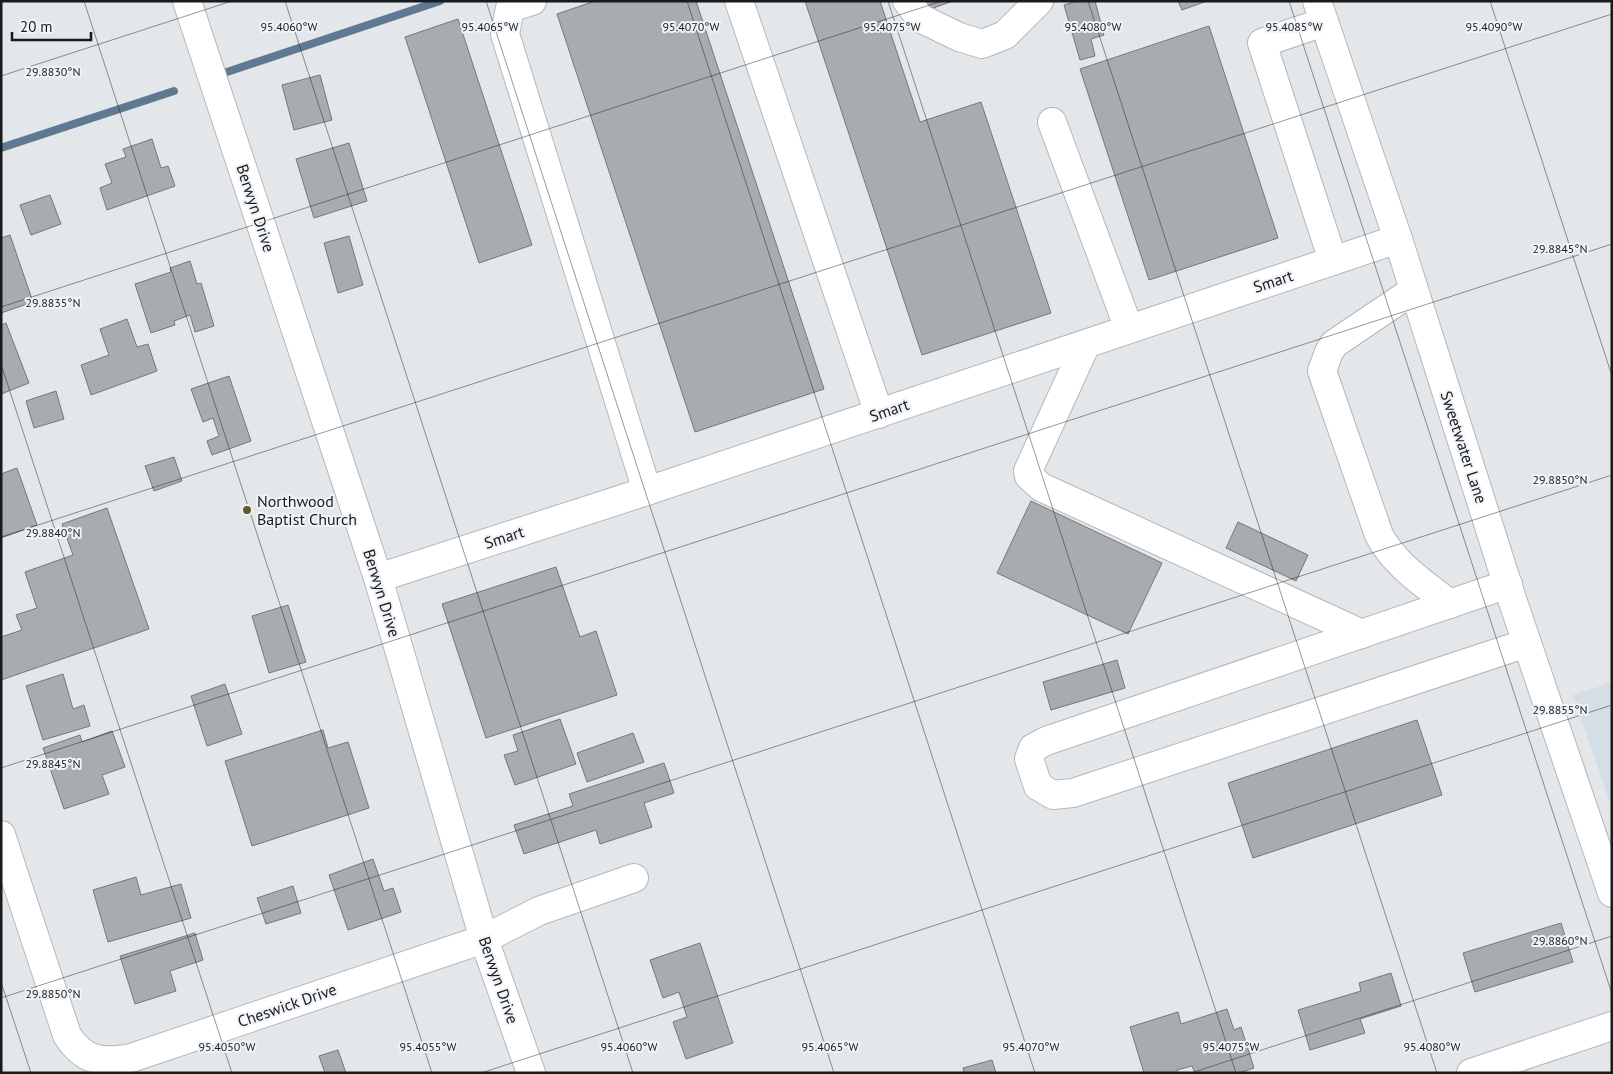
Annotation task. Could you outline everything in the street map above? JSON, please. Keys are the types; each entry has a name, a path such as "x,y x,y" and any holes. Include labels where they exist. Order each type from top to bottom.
{"street":[{"name":"Berwyn Drive","path":"187,1 378,578 484,939 531,1073"},
{"path":"532,1 510,8 504,34 647,490"},
{"path":"739,1 878,414"},
{"path":"906,1 920,18 959,37 982,44 1005,35 1039,1"},
{"path":"1320,12 1262,43 1333,261"},
{"name":"Sweetwater Lane","path":"1320,12 1398,239 1527,642 1607,860 1612,893"},
{"path":"1052,122 1129,329"},
{"name":"Smart","path":"378,578 878,414 1398,239"},
{"path":"1414,290 1334,344 1328,352 1322,371 1327,390 1383,542 1400,565 1450,604"},
{"path":"1086,344 1028,470 1032,480 1041,487 1362,634"},
{"path":"1508,584 1046,741 1033,748 1029,759 1038,786 1053,795 1072,793 1527,642"},
{"name":"Cheswick Drive","path":"1,835 67,1035 80,1052 100,1060 111,1061 131,1058 484,939 539,911 634,878"},
{"path":"1471,1073 1612,1026"}],"shaded area":[{"path":"1612,682 1612,809 1573,695"}],"building":[{"path":"595,1 696,1 824,389 695,432 557,14"},
{"path":"805,1 880,1 920,122 981,102 1051,313 922,355"},
{"path":"918,1 953,1 922,12"},
{"path":"1077,1 1095,1 1104,35 1091,39 1095,56 1080,60 1064,5"},
{"path":"1178,1 1207,1 1182,10"},
{"path":"458,19 532,245 479,263 405,37"},
{"path":"1209,26 1278,238 1149,280 1080,69"},
{"path":"320,75 332,120 294,130 282,85"},
{"path":"152,139 161,168 168,166 175,186 107,210 100,188 112,183 105,164 126,157 123,149"},
{"path":"349,143 367,201 314,218 296,159"},
{"path":"50,195 61,224 31,235 20,205"},
{"path":"10,235 33,302 1,313 1,238"},
{"path":"349,236 363,285 338,293 324,243"},
{"path":"190,261 197,284 201,283 214,326 195,332 190,315 174,321 175,325 151,333 135,284 171,272 170,268"},
{"path":"127,319 137,347 148,344 157,371 91,395 81,365 109,355 100,329"},
{"path":"6,323 29,383 1,394 1,325"},
{"path":"229,376 251,441 212,455 207,441 219,436 213,418 203,422 191,389"},
{"path":"56,391 64,419 34,428 26,401"},
{"path":"174,457 182,481 154,491 145,466"},
{"path":"17,468 37,525 1,538 1,474"},
{"path":"1031,501 1162,563 1128,634 997,573"},
{"path":"107,508 149,629 1,680 1,637 22,630 16,615 37,608 25,572 73,555 62,524"},
{"path":"1238,522 1308,555 1296,581 1226,548"},
{"path":"556,567 580,637 596,631 617,695 486,738 442,604"},
{"path":"288,605 306,662 269,673 252,616"},
{"path":"1117,660 1125,688 1051,710 1043,682"},
{"path":"63,674 73,709 84,705 90,726 43,740 26,686"},
{"path":"225,684 242,734 207,746 191,696"},
{"path":"560,719 576,764 515,785 504,755 518,751 513,735"},
{"path":"1417,720 1442,795 1253,858 1228,783"},
{"path":"323,730 328,748 348,742 369,808 252,846 225,761"},
{"path":"112,731 125,767 102,775 109,794 64,809 43,748 80,735 82,742"},
{"path":"633,733 644,762 587,782 577,753"},
{"path":"664,763 674,793 644,803 652,827 600,844 596,830 524,854 514,825 573,806 569,794"},
{"path":"373,859 384,891 393,888 401,912 348,930 329,875"},
{"path":"136,877 141,895 181,884 191,918 108,942 93,890"},
{"path":"293,886 301,913 266,924 257,898"},
{"path":"1561,923 1573,962 1475,992 1463,953"},
{"path":"195,933 203,960 170,971 176,991 135,1004 120,956"},
{"path":"700,943 733,1043 686,1059 673,1022 687,1017 679,992 663,998 650,960"},
{"path":"1391,973 1401,1006 1360,1019 1365,1033 1310,1050 1298,1010 1361,991 1359,983"},
{"path":"1227,1009 1234,1030 1241,1027 1254,1068 1239,1073 1195,1073 1192,1066 1177,1070 1177,1073 1144,1073 1130,1027 1178,1012 1181,1024"},
{"path":"338,1050 346,1073 325,1073 319,1056"},
{"path":"992,1060 996,1073 964,1073 963,1068"}],"waterway":[{"path":"221,74 440,1"},
{"path":"1,148 174,91"}],"place":[{"name":"Northwood Baptist Church","path":"247,510"}]}
